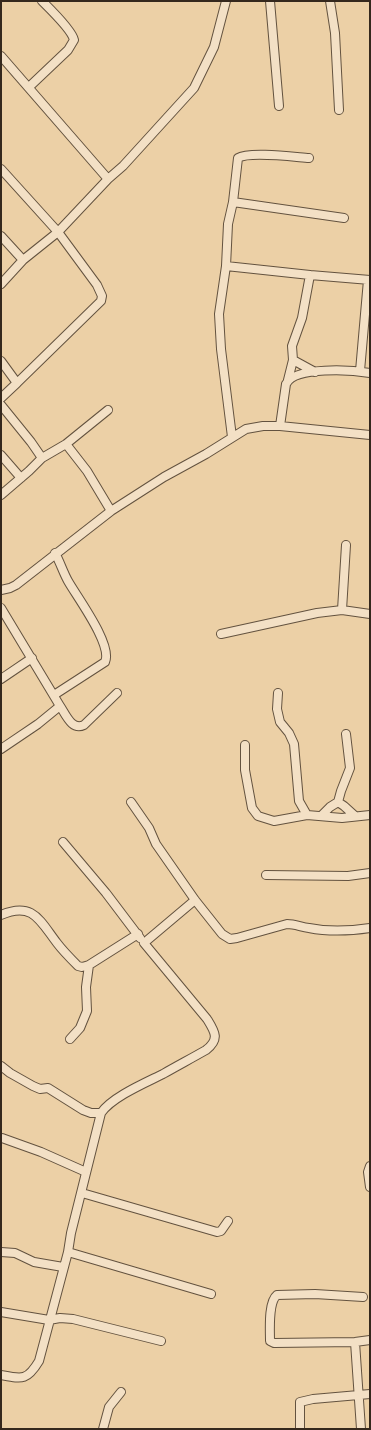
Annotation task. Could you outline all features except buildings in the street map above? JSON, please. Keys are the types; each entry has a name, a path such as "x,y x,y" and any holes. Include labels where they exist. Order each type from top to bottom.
{"street":[{"path":"29,87 68,50 74,40 73,36 65,26 42,1"},
{"path":"1,284 23,260 58,232 108,179 123,166 194,88 214,48 226,1"},
{"path":"270,1 279,106"},
{"path":"330,1 335,33 339,110"},
{"path":"1,56 108,179"},
{"path":"232,437 225,390 219,314 226,266 228,224 233,202 238,158 242,156 262,155 309,158"},
{"path":"1,169 58,232 97,285 102,296 101,301 1,398"},
{"path":"233,202 344,218"},
{"path":"1,236 23,260"},
{"path":"226,266 369,280 360,371"},
{"path":"280,426 286,384 293,360 292,346 302,318 310,275"},
{"path":"293,360 315,372"},
{"path":"1,361 17,384"},
{"path":"288,380 299,375 332,370 360,371 370,373"},
{"path":"1,405 42,458"},
{"path":"1,495 42,458 66,444 108,410"},
{"path":"1,590 16,585 55,553 111,511 164,477 246,430 254,427 280,426 370,435"},
{"path":"66,444 87,471 111,511"},
{"path":"1,455 21,478"},
{"path":"342,610 346,545"},
{"path":"54,695 105,662 106,656 99,632 68,580 55,553"},
{"path":"1,608 60,706 72,724 76,727 84,725 117,693"},
{"path":"221,634 317,613 342,610 370,614"},
{"path":"1,679 32,658"},
{"path":"278,693 278,714 280,722 289,733 294,744 299,801 307,815"},
{"path":"1,749 38,724 60,706"},
{"path":"321,816 330,807 338,802 340,791 350,768 346,734"},
{"path":"245,745 245,770 252,808 258,816 274,821 307,815 342,818 370,815"},
{"path":"131,802 149,828 156,844 195,900 222,934 230,938 237,938 287,924 295,924 308,928 342,931 370,928"},
{"path":"338,802 355,816"},
{"path":"1,1376 23,1377 32,1373 39,1361 68,1252 71,1233 101,1113 108,1105 128,1092 206,1050 215,1040 215,1033 207,1019 63,842"},
{"path":"266,875 348,876 370,873"},
{"path":"144,943 195,900"},
{"path":"1,915 10,911 22,911 37,916 58,945 78,966 82,967 89,965 138,934"},
{"path":"70,1039 80,1028 87,1011 86,987 89,965"},
{"path":"1,1066 33,1086 40,1089 48,1088 83,1110 91,1113 101,1113"},
{"path":"1,1139 41,1152 86,1172"},
{"path":"370,1166 368,1172 370,1187"},
{"path":"82,1193 217,1232 221,1231 228,1221"},
{"path":"1,1252 15,1254 34,1262 63,1267"},
{"path":"68,1252 211,1294"},
{"path":"363,1296 315,1294 277,1295 272,1300 270,1341 274,1343 355,1342 370,1340"},
{"path":"1,1312 49,1320 60,1318 73,1320 161,1341"},
{"path":"355,1342 360,1396 361,1429"},
{"path":"104,1429 109,1407 121,1392"},
{"path":"300,1429 300,1402 313,1398 360,1396 370,1394"}]}
